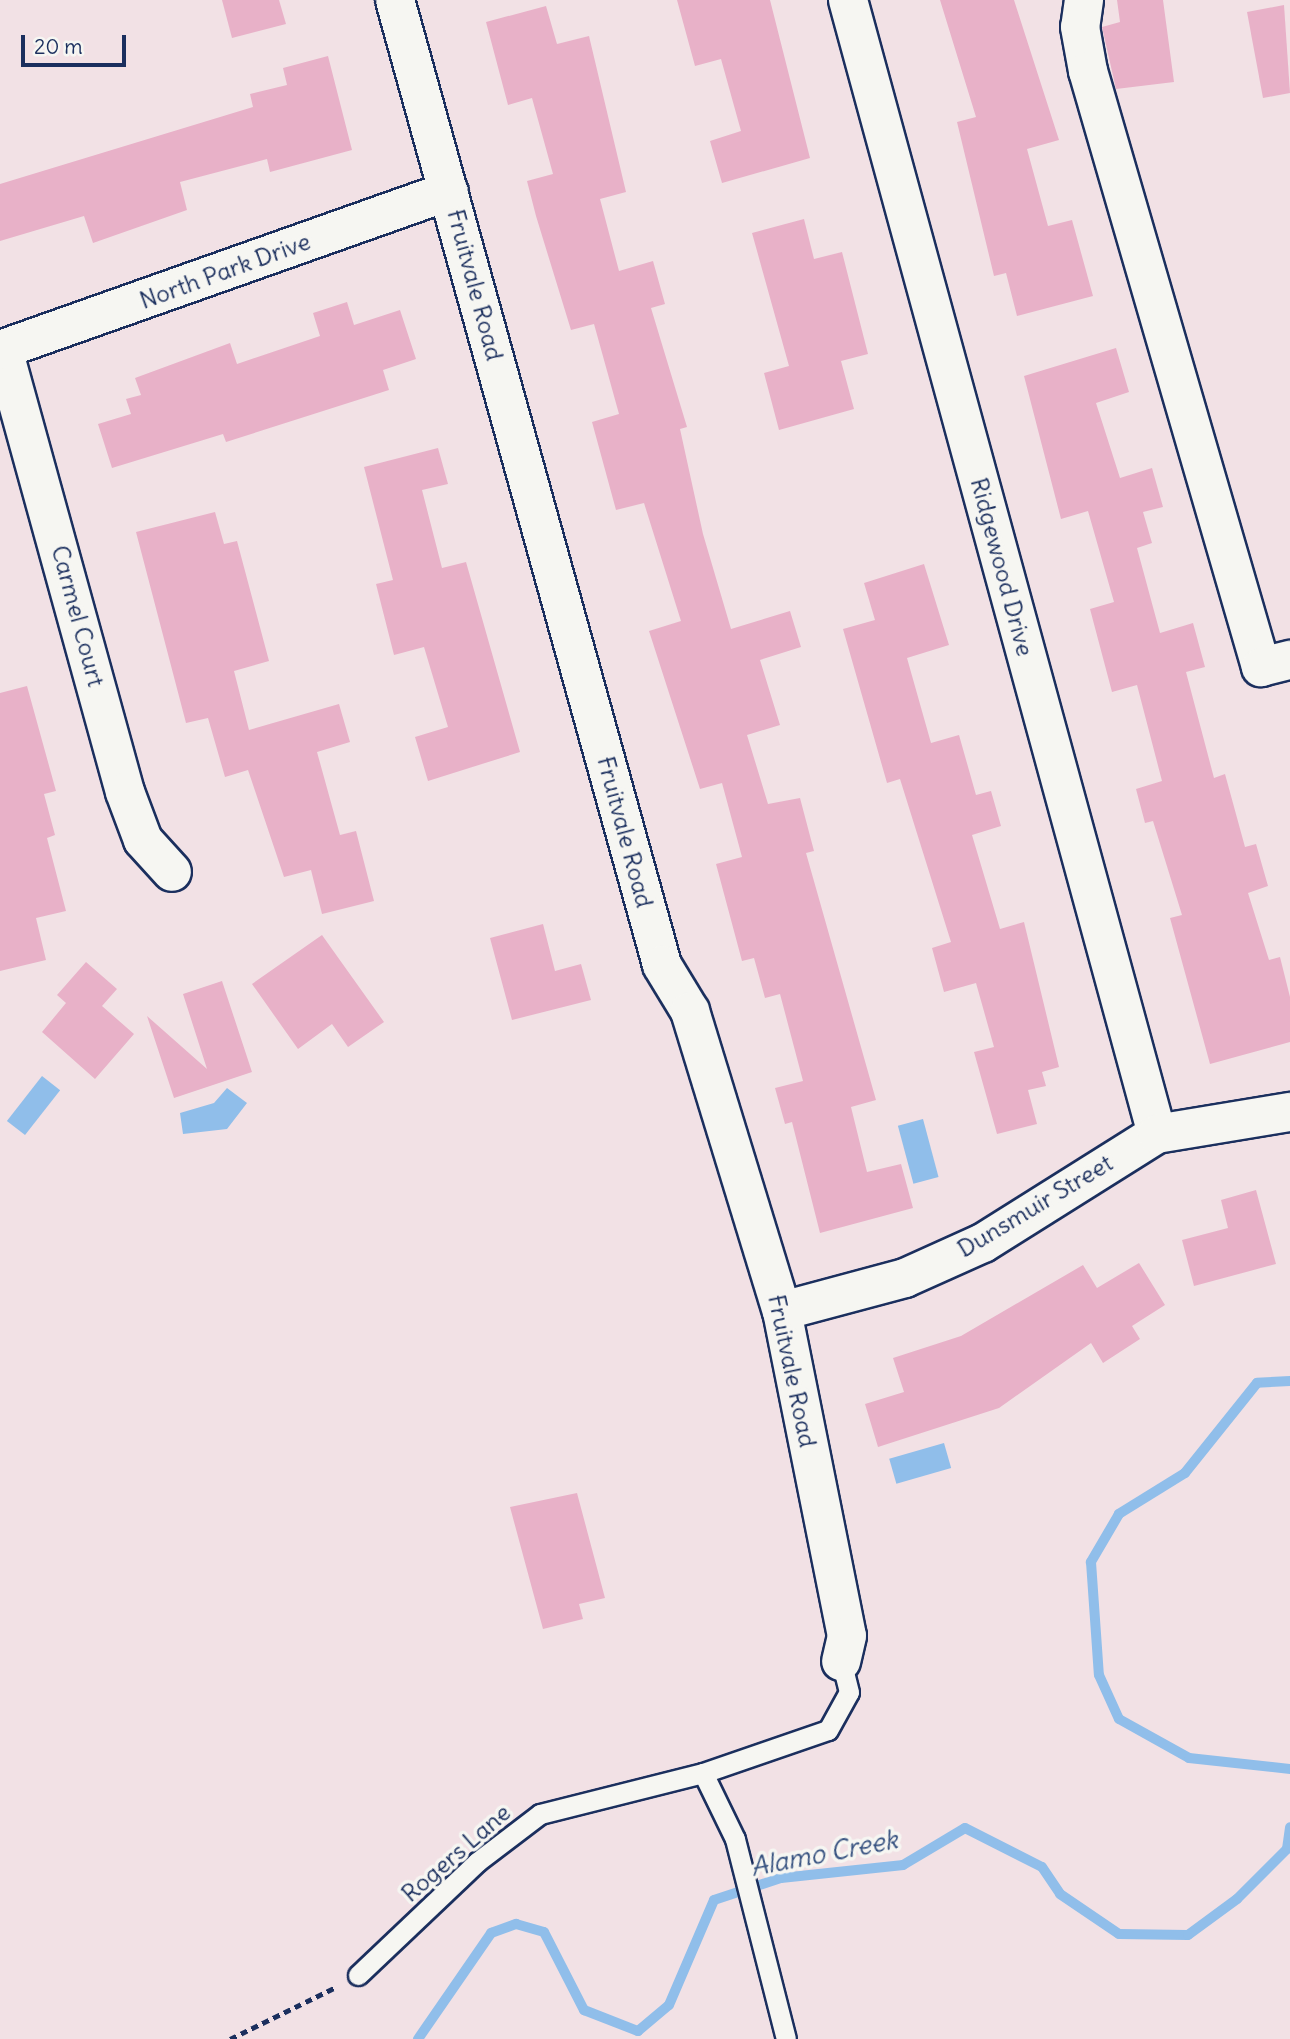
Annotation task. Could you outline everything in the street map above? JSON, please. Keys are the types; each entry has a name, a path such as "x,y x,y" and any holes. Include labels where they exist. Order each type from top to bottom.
{"street":[{"name":"Fruitvale Road","path":"395,0 662,965 690,1011 782,1311 847,1636 841,1661"},
{"name":"Ridgewood Drive","path":"848,0 1157,1134"},
{"path":"1084,0 1080,27 1088,71 1261,667 1290,660"},
{"name":"North Park Drive","path":"1,349 449,191"},
{"name":"Carmel Court","path":"1,349 125,792 143,840 172,872"},
{"name":"Dunsmuir Street","path":"782,1311 905,1278 983,1244 1157,1134 1290,1112"}],"lane":[{"name":"Rogers Lane","path":"358,1975 477,1862 540,1814 703,1773 828,1730 849,1692 841,1661"},
{"path":"703,1773 735,1839 786,2039"}],"path":[{"path":"230,2039 358,1975"}],"water":[{"path":"42,1076 60,1090 25,1135 7,1121"},
{"path":"227,1088 247,1103 227,1129 183,1134 180,1113 214,1103"},
{"path":"923,1119 939,1177 913,1184 898,1126"},
{"path":"944,1443 951,1468 896,1484 889,1459"}],"building":[{"path":"222,0 279,0 286,24 232,38"},
{"path":"677,0 770,0 810,158 722,183 710,141 741,131 721,59 695,66"},
{"path":"940,0 1014,0 1059,140 1027,149 1048,226 1072,220 1093,296 1017,316 1006,273 994,276 957,122 976,117"},
{"path":"1117,0 1163,0 1174,82 1116,89 1102,27 1120,22"},
{"path":"1284,5 1290,93 1263,98 1247,12"},
{"path":"546,6 557,44 589,36 626,192 600,199 619,271 653,261 665,304 651,308 687,427 680,429 703,534 731,629 790,611 801,647 760,660 780,725 747,735 768,804 800,798 814,851 806,853 876,1100 851,1107 867,1172 901,1164 913,1208 820,1233 792,1122 785,1124 775,1088 803,1081 780,994 765,998 754,958 742,961 716,864 742,857 722,783 700,789 649,631 681,621 644,503 616,510 592,422 619,414 594,324 571,330 536,216 527,181 553,174 532,98 508,105 486,22"},
{"path":"328,56 352,150 270,172 267,159 180,182 187,210 93,243 84,216 0,241 0,184 253,107 250,94 287,85 283,68"},
{"path":"804,219 814,259 842,252 868,354 841,361 854,409 779,430 764,373 789,366 752,233"},
{"path":"347,302 354,325 400,310 416,359 383,370 389,390 226,442 223,434 112,468 98,424 131,414 126,399 141,395 135,378 230,343 237,364 320,336 313,313"},
{"path":"1116,348 1129,392 1096,403 1120,478 1152,468 1163,507 1143,512 1152,543 1137,548 1160,633 1193,623 1205,667 1186,672 1214,778 1225,774 1245,847 1256,844 1268,886 1248,893 1269,960 1280,957 1290,997 1290,1042 1210,1064 1170,918 1182,915 1153,821 1145,823 1136,789 1162,781 1137,685 1112,692 1090,609 1114,602 1088,511 1061,519 1024,376"},
{"path":"438,448 448,484 422,490 442,568 466,562 520,752 428,781 415,737 448,727 424,647 394,655 376,584 393,580 364,467"},
{"path":"215,512 224,544 237,541 269,661 234,671 249,730 339,704 350,742 317,752 340,835 356,831 374,901 322,914 311,870 284,877 248,770 225,777 208,718 186,723 136,532"},
{"path":"924,564 949,645 907,658 931,743 959,735 976,795 991,791 1001,826 972,835 1000,929 1024,922 1059,1067 1042,1072 1046,1086 1028,1090 1037,1124 997,1134 974,1052 994,1047 976,983 944,992 932,948 951,942 900,779 887,783 843,629 875,620 864,583"},
{"path":"27,686 56,791 44,794 55,835 47,838 66,911 36,918 46,960 0,971 0,693"},
{"path":"543,924 555,971 581,964 591,1000 512,1020 490,938"},
{"path":"322,935 384,1022 348,1047 332,1024 298,1049 252,984"},
{"path":"86,962 117,989 102,1006 134,1034 95,1079 42,1032 66,1003 57,995"},
{"path":"222,981 252,1072 174,1098 147,1016 207,1069 183,994"},
{"path":"1256,1190 1276,1264 1194,1286 1182,1240 1228,1228 1221,1200"},
{"path":"1139,1263 1165,1305 1132,1326 1140,1339 1103,1363 1091,1343 999,1408 878,1447 865,1404 904,1392 893,1358 961,1336 1083,1265 1097,1288"},
{"path":"577,1493 605,1598 579,1604 583,1619 543,1629 510,1507"}],"waterway":[{"name":"Alamo Creek","path":"1290,1381 1257,1383 1185,1473 1119,1514 1091,1562 1099,1675 1119,1719 1189,1758 1290,1769"},
{"name":"Alamo Creek","path":"418,2039 491,1933 516,1924 544,1932 584,2010 638,2031 669,2005 714,1900 781,1878 903,1865 965,1828 1042,1867 1060,1894 1119,1934 1188,1935 1237,1899 1287,1849 1290,1827"}]}
